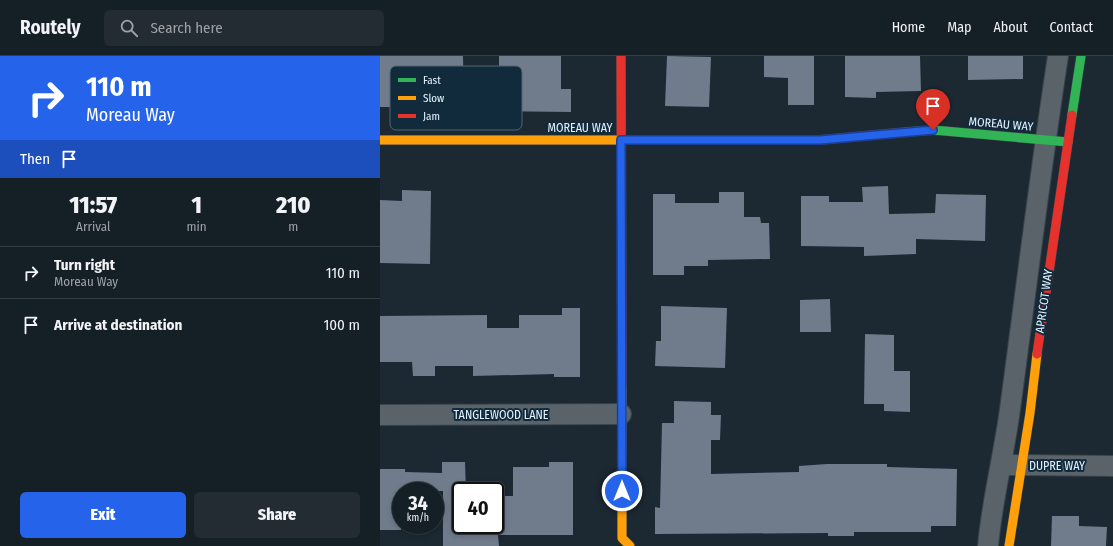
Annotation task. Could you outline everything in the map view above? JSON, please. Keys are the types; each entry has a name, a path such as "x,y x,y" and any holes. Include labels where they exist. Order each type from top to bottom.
{"street":[{"path":"621,56 622,538 630,546"},
{"name":"APRICOT WAY","path":"988,546 990,522 1010,411 1045,140 1058,56"},
{"name":"APRICOT WAY","path":"1009,546 1081,56"},
{"name":"MOREAU WAY","path":"380,140 820,140 933,130 1068,142"},
{"name":"TANGLEWOOD LANE","path":"380,415 621,414"},
{"name":"DUPRE WAY","path":"1000,465 1113,466"}],"building":[{"path":"380,56 463,56 463,66 390,66 390,107 380,107"},
{"path":"499,56 561,56 561,89 571,89 571,112 522,111 522,66 499,66"},
{"path":"667,56 711,57 709,107 665,106"},
{"path":"764,56 814,56 814,105 788,105 788,78 764,77"},
{"path":"845,56 920,56 921,91 876,92 876,98 845,97"},
{"path":"968,56 1023,56 1023,79 968,80"},
{"path":"888,186 889,214 935,213 936,194 986,195 985,241 916,239 916,254 864,256 864,247 801,246 801,196 829,196 829,202 863,202 862,187"},
{"path":"402,190 431,191 430,264 380,263 380,200 402,201"},
{"path":"719,192 744,192 744,217 760,217 761,223 769,223 770,259 708,260 708,266 684,266 684,275 653,275 653,194 675,194 675,203 719,203"},
{"path":"830,299 831,332 800,332 800,300"},
{"path":"661,306 727,308 725,368 655,366 656,341 661,341"},
{"path":"562,308 580,308 580,377 554,377 554,374 473,376 473,366 435,366 435,376 413,376 412,362 380,362 380,316 487,315 487,328 519,328 519,315 562,315"},
{"path":"865,334 894,335 894,371 910,371 910,412 884,411 884,404 864,404"},
{"path":"674,401 711,402 711,415 721,415 720,440 711,440 711,474 799,472 799,466 827,464 887,464 887,467 957,469 956,526 931,526 931,532 854,532 854,536 828,536 828,533 655,534 655,507 660,508 662,423 674,423"},
{"path":"442,462 465,462 466,482 452,482 452,534 504,534 504,496 513,496 513,467 549,467 549,462 573,462 573,535 498,535 499,546 443,546 444,482 392,482 392,530 380,530 380,469 405,469 405,472 442,473"},
{"path":"1052,516 1079,516 1079,526 1107,527 1106,546 1051,546"}],"traffic: fast":[{"path":"1072,115 1081,56"},
{"path":"906,132 933,130 1068,142"}],"traffic: slow":[{"path":"380,140 638,140"},
{"path":"1009,546 1030,413 1037,354"},
{"path":"622,387 622,538 630,546"}],"traffic: jam":[{"path":"621,56 622,387"},
{"path":"1037,354 1072,115"},
{"path":"638,140 820,140 906,132"}],"route":[{"path":"622,491 621,140 820,140 933,130"}]}
